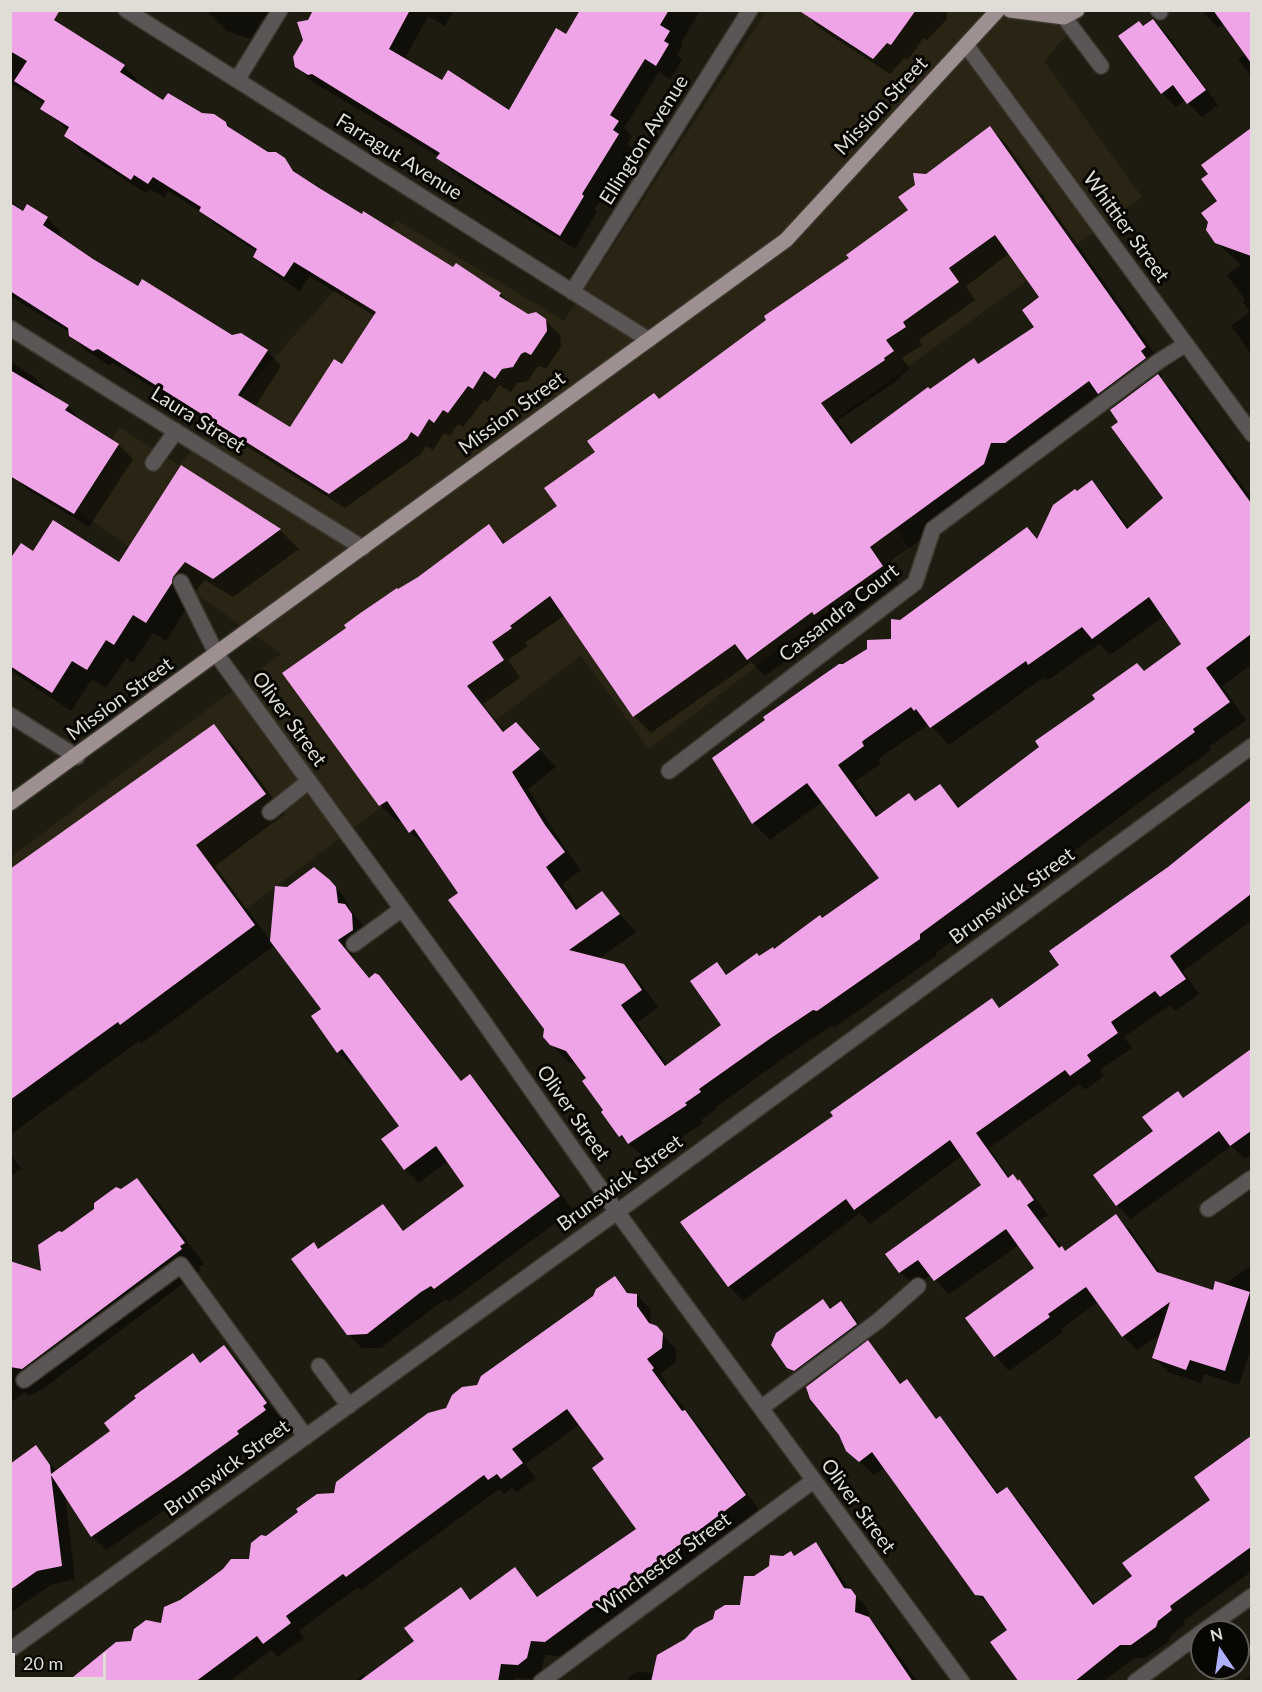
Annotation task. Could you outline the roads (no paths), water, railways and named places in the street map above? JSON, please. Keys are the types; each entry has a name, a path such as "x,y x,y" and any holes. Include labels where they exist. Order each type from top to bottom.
{"main road":[{"name":"Mission Street","path":"10,803 786,240 998,10"},
{"path":"1010,10 1070,14"}],"street":[{"name":"Farragut Avenue","path":"126,10 649,340"},
{"path":"237,80 280,10"},
{"name":"Ellington Avenue","path":"573,292 750,10"},
{"path":"1070,14 1101,66"},
{"name":"Whittier Street","path":"966,45 1251,434"},
{"name":"Laura Street","path":"10,328 363,548"},
{"name":"Cassandra Court","path":"669,771 915,583 933,529 1159,361 1186,344"},
{"path":"153,463 176,431"},
{"name":"Oliver Street","path":"182,582 217,655 402,909 617,1212 962,1682"},
{"path":"10,715 77,756"},
{"name":"Brunswick Street","path":"10,1650 617,1212 1251,746"},
{"path":"270,812 309,781"},
{"path":"354,944 402,909"},
{"path":"1208,1209 1251,1178"},
{"path":"24,1380 181,1265 306,1437"},
{"path":"761,1408 814,1371 918,1286"},
{"path":"319,1366 349,1406"},
{"name":"Winchester Street","path":"541,1682 813,1481"},
{"path":"1218,1620 1251,1596"},
{"path":"1135,1682 1190,1641"}]}
